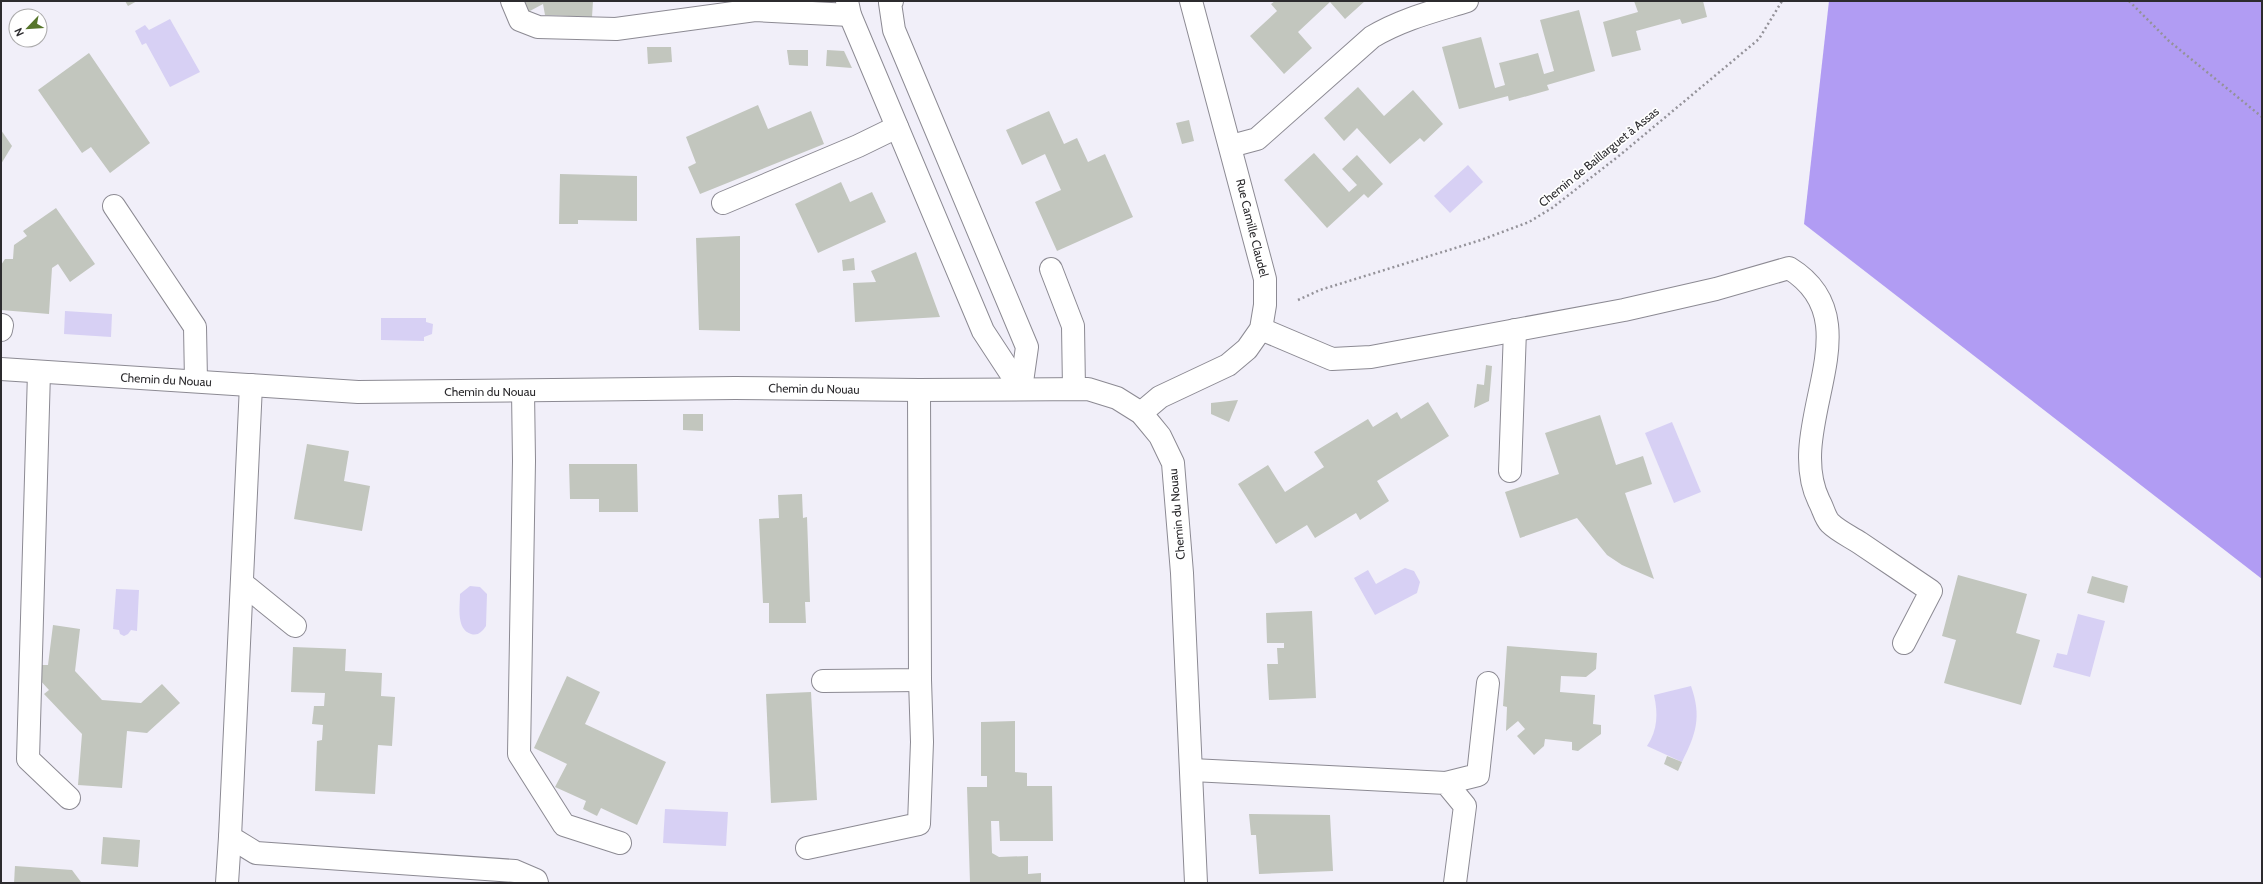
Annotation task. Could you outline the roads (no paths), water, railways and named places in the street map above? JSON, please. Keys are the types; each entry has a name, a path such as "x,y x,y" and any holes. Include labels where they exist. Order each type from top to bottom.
{"street":[{"path":"512,1 520,20 538,27 616,29 755,10 848,8 896,127 983,331 1021,389"},
{"path":"892,1 890,3 894,30 1027,347 1021,389"},
{"name":"Rue Camille Claudel","path":"1141,413 1160,397 1228,365 1247,350 1261,329 1265,305 1265,279 1231,146 1190,1"},
{"path":"1231,146 1257,139 1372,37 1390,26 1467,1"},
{"path":"723,203 858,146 896,127"},
{"path":"114,206 195,327 196,381"},
{"path":"1261,329 1332,359 1370,357 1624,310 1716,289 1789,268 1804,277 1819,297 1829,324 1828,351 1815,407 1809,450 1812,486 1830,522 1930,591 1904,643"},
{"path":"1051,269 1073,326 1074,389"},
{"path":"1510,471 1515,330"},
{"name":"Chemin du Nouau","path":"1,369 358,392 735,388 919,390 1088,389 1117,398 1141,413 1160,436 1173,463 1182,573 1196,883"},
{"path":"39,372 28,759 69,798"},
{"path":"227,883 251,385"},
{"path":"807,848 919,824 922,742 920,680 919,390"},
{"path":"523,391 524,461 519,754 564,825 620,843"},
{"path":"242,583 295,626"},
{"path":"823,681 920,680"},
{"path":"1192,770 1446,783 1478,775 1488,683"},
{"path":"1446,783 1465,806 1455,883"},
{"path":"230,837 256,853 515,872 536,880 537,883"}]}
